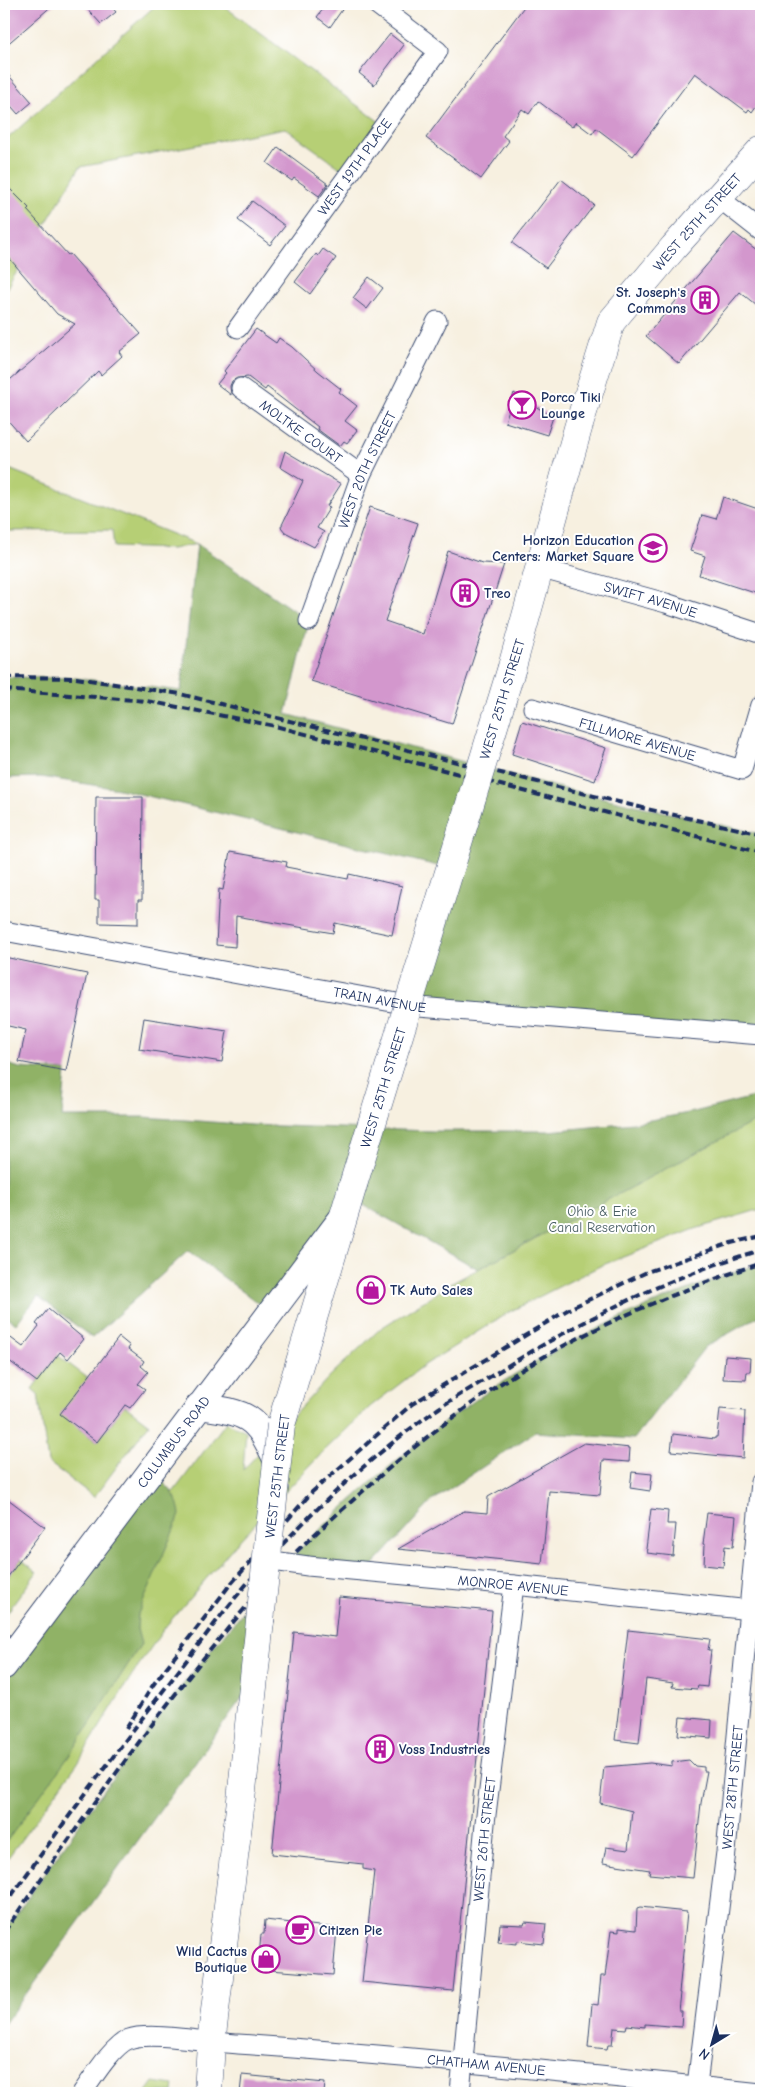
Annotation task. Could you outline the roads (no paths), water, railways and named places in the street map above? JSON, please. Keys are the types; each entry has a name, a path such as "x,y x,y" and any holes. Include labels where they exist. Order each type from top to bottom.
{"main road":[{"name":"WEST 25TH STREET","path":"208,2093 211,2043 242,1800 277,1461 269,1425 342,1218 512,667 578,428 611,322 665,257 761,150"}],"street":[{"path":"376,4 399,11"},
{"name":"WEST 19TH PLACE","path":"238,328 438,51 399,11"},
{"path":"719,198 761,231"},
{"name":"WEST 20TH STREET","path":"309,622 361,475 437,322"},
{"name":"MOLTKE COURT","path":"241,388 361,475"},
{"name":"SWIFT AVENUE","path":"539,568 666,603 761,634"},
{"name":"FILLMORE AVENUE","path":"533,708 742,770 761,705"},
{"name":"TRAIN AVENUE","path":"4,931 419,1007 761,1035"},
{"name":"COLUMBUS ROAD","path":"4,1666 342,1218"},
{"path":"199,1406 239,1413 269,1425"},
{"name":"WEST 28TH STREET","path":"696,2090 755,1611 761,1482"},
{"name":"MONROE AVENUE","path":"266,1560 308,1566 514,1585 755,1611"},
{"name":"WEST 26TH STREET","path":"460,2093 485,1823 514,1585"},
{"name":"CHATHAM AVENUE","path":"82,2093 116,2048 128,2039 139,2037 181,2038 211,2043 463,2062 696,2090 761,2093"}],"railway":[{"path":"4,677 76,678 180,694 647,809 761,834"},
{"path":"4,690 147,701 275,726 761,853"},
{"path":"126,1729 153,1685 229,1586 312,1492 412,1404 569,1309 647,1272 731,1243 761,1236"},
{"path":"4,1906 66,1820 236,1597 263,1565 354,1475 439,1408 559,1336 624,1302 658,1287 691,1273 761,1250"},
{"path":"4,1932 100,1795 201,1661 282,1566 311,1537 406,1454 444,1424 533,1363 628,1314 694,1287 761,1263"}],"place":[{"name":"St. Joseph's Commons","path":"705,300"},
{"name":"Porco Tiki Lounge","path":"522,405"},
{"name":"Horizon Education Centers: Market Square","path":"653,548"},
{"name":"Treo","path":"465,593"},
{"name":"TK Auto Sales","path":"371,1290"},
{"name":"Voss Industries","path":"380,1749"},
{"name":"Citizen Pie","path":"300,1930"},
{"name":"Wild Cactus Boutique","path":"266,1959"}],"park label":[{"name":"Ohio & Erie Canal Reservation","path":"602,1220"}]}
